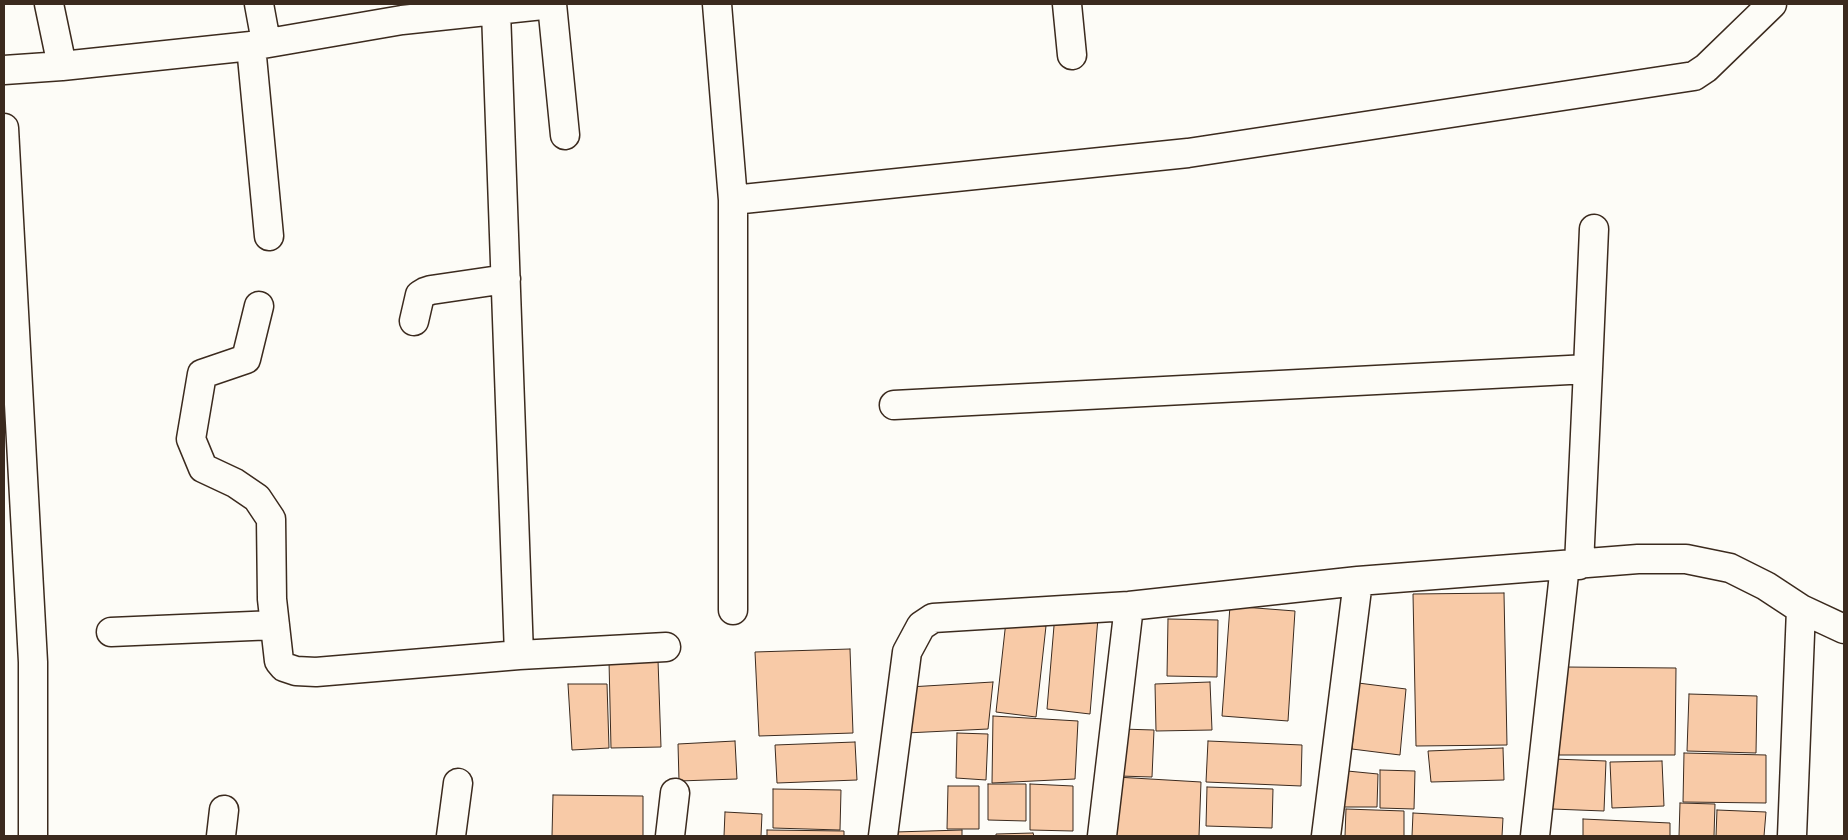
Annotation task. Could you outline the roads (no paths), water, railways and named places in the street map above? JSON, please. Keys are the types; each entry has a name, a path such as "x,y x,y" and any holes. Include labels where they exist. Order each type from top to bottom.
{"street":[{"path":"49,4 62,66"},
{"path":"259,4 258,44 269,236"},
{"path":"4,70 62,66 258,44 400,12 496,11 552,4 565,135"},
{"path":"717,4 733,200 734,610"},
{"path":"1067,4 1072,55"},
{"path":"733,200 1188,153 1694,76 1706,68 1772,4"},
{"path":"496,11 519,656"},
{"path":"4,128 33,662 33,836"},
{"path":"1535,836 1572,565 1588,369 1594,229"},
{"path":"414,321 420,295 425,292 506,279"},
{"path":"259,306 246,359 202,374 191,439 203,468 235,483 257,498 270,520 274,625 279,661 284,666 296,671 316,672 666,647"},
{"path":"894,405 1588,369"},
{"path":"882,836 907,652 921,626 933,618 1129,606 1358,581 1638,559 1686,559 1730,568 1766,586 1801,609 1844,629"},
{"path":"1326,836 1358,581"},
{"path":"1102,836 1129,606"},
{"path":"1792,836 1801,609"},
{"path":"111,632 274,625"},
{"path":"451,836 458,783"},
{"path":"670,836 675,793"}]}
